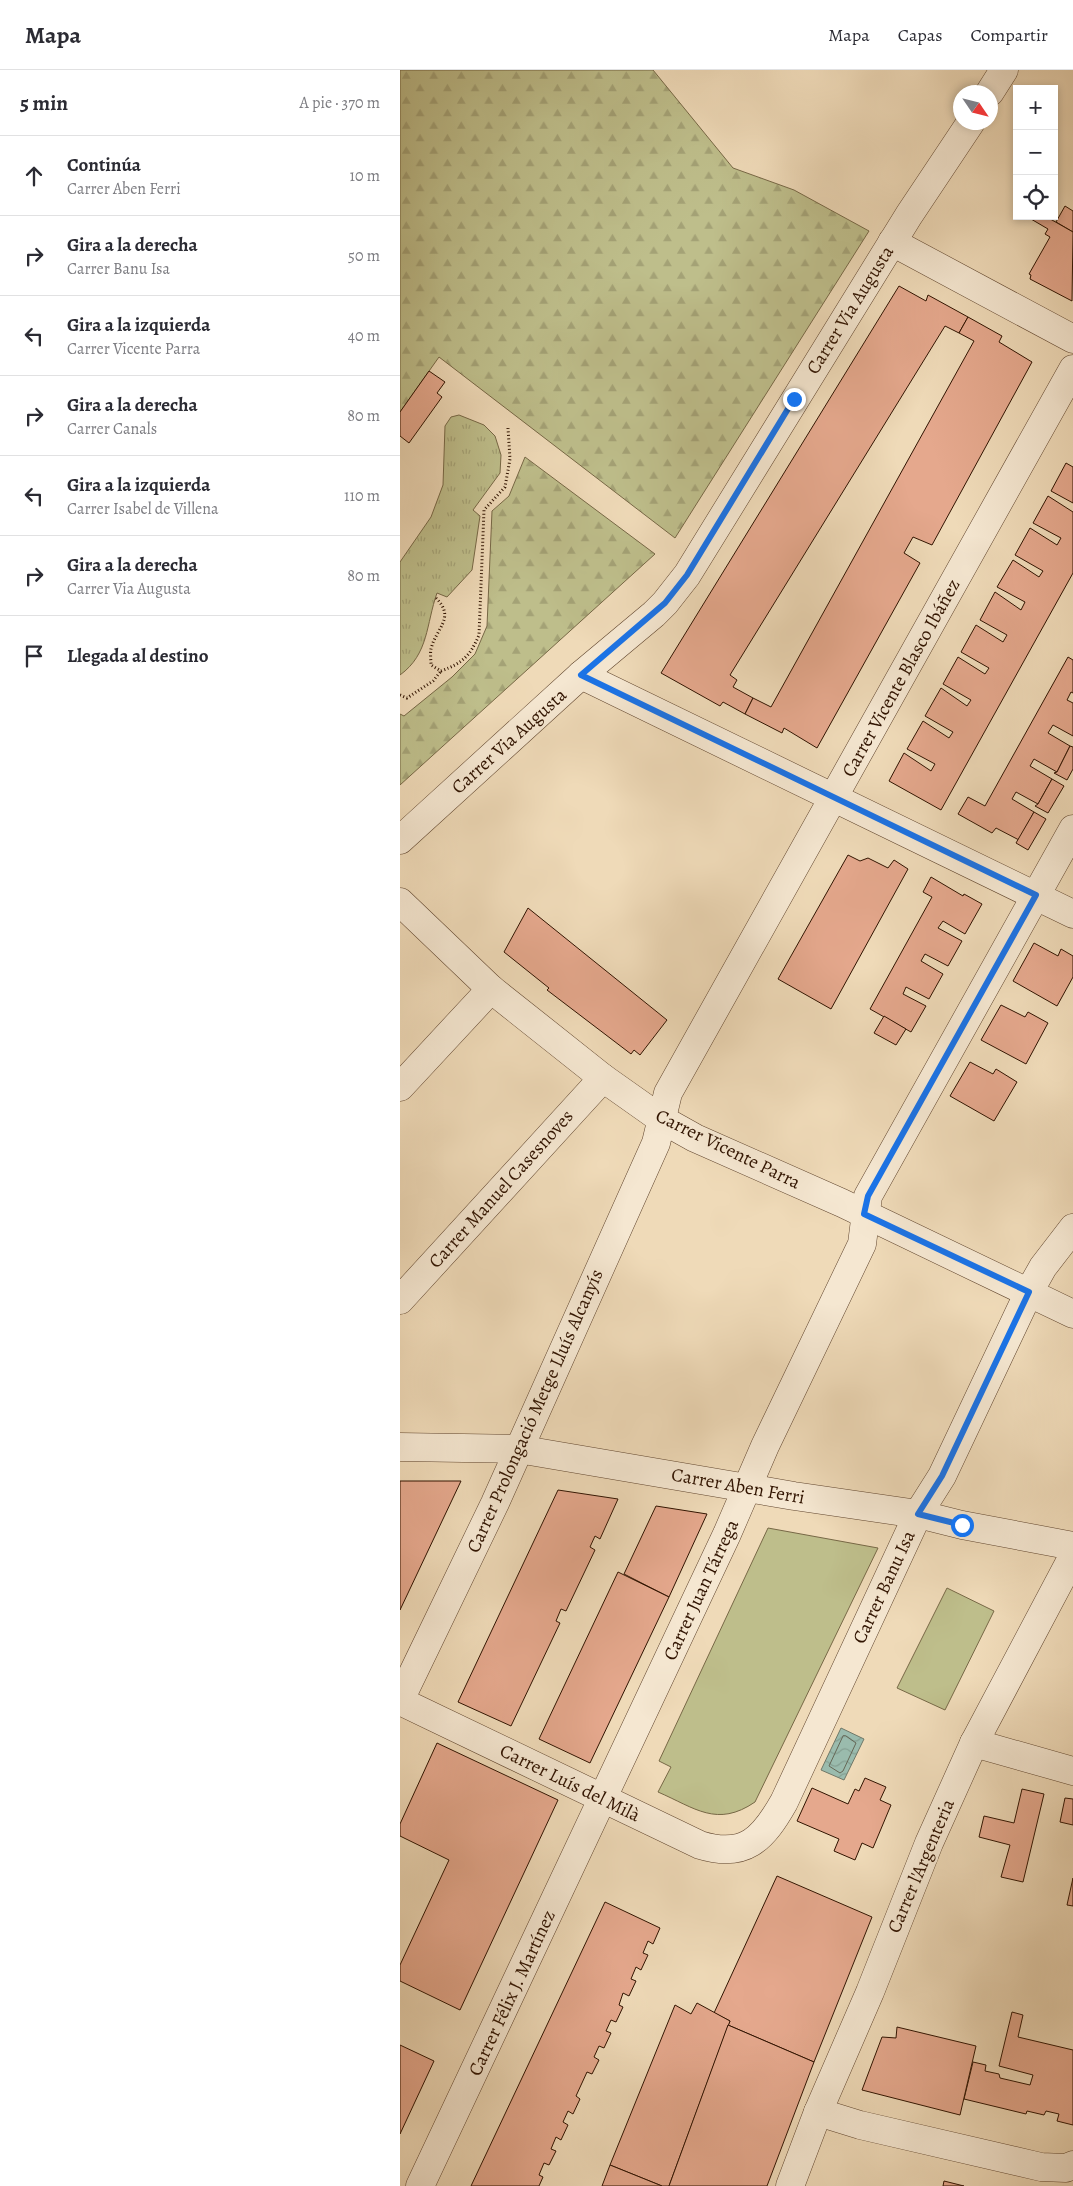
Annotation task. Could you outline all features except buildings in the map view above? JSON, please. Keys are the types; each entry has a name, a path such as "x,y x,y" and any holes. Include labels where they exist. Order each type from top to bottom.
{"street":[{"path":"994,85 1004,70"},
{"name":"Carrer Via Augusta","path":"400,840 581,675 660,608 687,575 892,242 966,130"},
{"path":"892,242 1073,339"},
{"name":"Carrer Vicente Blasco Ibáñez","path":"661,1119 668,1093 1073,370"},
{"path":"581,675 1073,914"},
{"name":"Carrer Juan Tárrega","path":"603,1799 862,1244 864,1214 868,1196 1073,829"},
{"name":"Carrer Vicente Parra","path":"400,902 491,989 603,1078 661,1119 695,1138 864,1214 1073,1314"},
{"path":"400,1087 491,989"},
{"name":"Carrer Manuel Casesnoves","path":"400,1300 603,1078"},
{"name":"Carrer Prolongació Metge Lluís Alcanyís","path":"400,1700 495,1503 656,1143 661,1119"},
{"name":"Carrer Banu Isa","path":"744,1846 758,1838 769,1828 784,1802 918,1514 942,1476 1029,1292 1043,1267 1073,1228"},
{"name":"Carrer Aben Ferri","path":"400,1448 518,1449 794,1496 918,1514 962,1525 1073,1546"},
{"name":"Carrer l'Argenteria","path":"790,2186 818,2112 870,1992 929,1843 974,1743 1073,1556"},
{"name":"Carrer Luís del Milà","path":"400,1700 700,1845 716,1850 744,1846"},
{"path":"974,1743 1073,1771"},
{"name":"Carrer Félix J. Martínez","path":"420,2186 603,1799"},
{"path":"818,2112 860,2125 1042,2167 1066,2168 1073,2165"}],"path":[{"path":"400,695 407,698 433,681 441,671 455,666 471,654 479,636 484,510 505,486 510,459 508,428"},
{"path":"436,598 444,606 446,618 431,650 431,666 441,671"}],"green space":[{"path":"400,70 653,70 733,168 794,190 869,231 675,538 439,357 400,412"},
{"path":"459,415 484,425 495,436 501,455 500,473 473,510 480,516 472,570 447,597 437,593 422,648 409,667 400,675 400,562 431,517 443,485 445,426 451,417"},
{"path":"525,457 655,554 400,785 400,714 404,716 452,677 475,654 487,626 492,511 509,496"},
{"path":"768,1528 878,1548 755,1802 729,1814 706,1813 658,1792 671,1767 659,1761"},
{"path":"947,1588 994,1611 945,1710 897,1688"}],"water":[{"path":"841,1728 864,1739 844,1780 821,1770"}],"route":[{"path":"794,399 687,575 654,614 581,675 1036,895 868,1196 864,1214 1029,1292 942,1476 918,1514 962,1525"}]}
